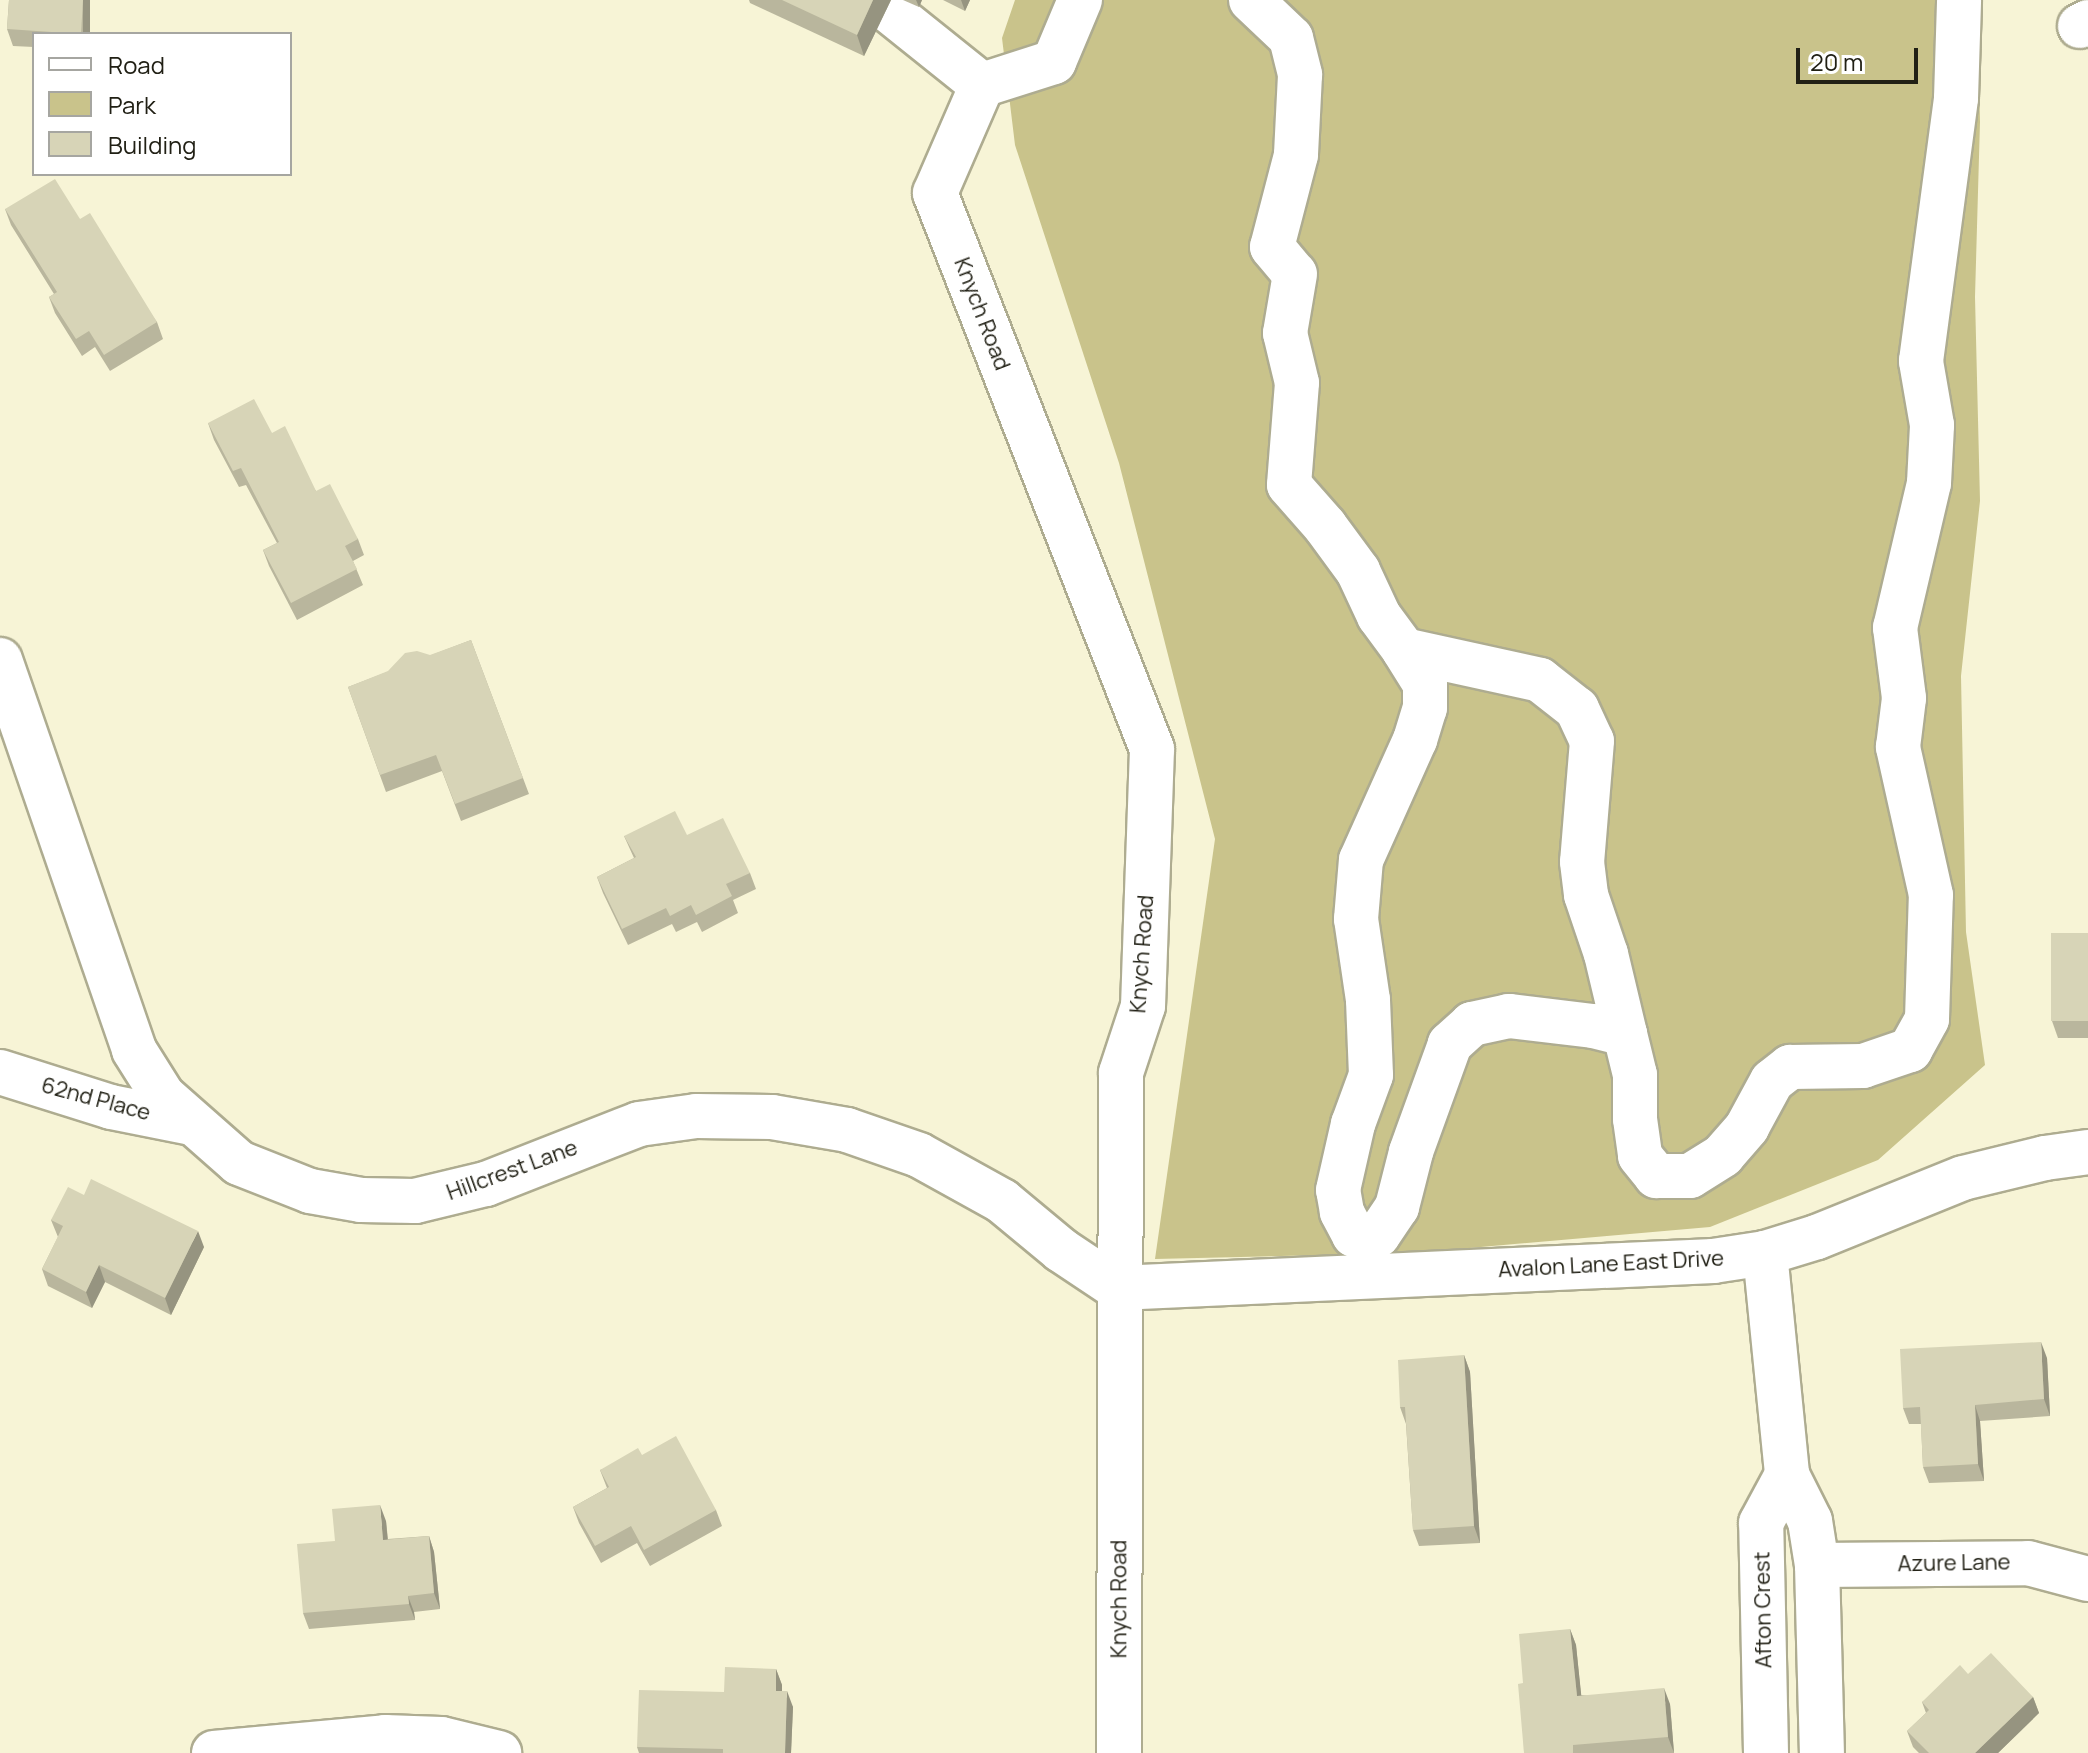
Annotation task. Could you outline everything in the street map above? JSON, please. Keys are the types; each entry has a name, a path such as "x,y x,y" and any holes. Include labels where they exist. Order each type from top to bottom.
{"street":[{"path":"887,9 982,85 1054,62 1080,0"},
{"path":"1251,0 1291,38 1300,75 1296,155 1272,247 1295,274 1285,333 1297,383 1296,437 1289,485 1325,526 1358,571 1379,616 1425,684 1425,708 1415,740 1361,860 1356,919 1368,1000 1371,1075 1353,1124 1338,1190 1342,1212 1354,1235 1378,1235 1397,1207 1411,1152 1450,1044 1472,1024 1509,1016 1593,1026 1625,1034"},
{"path":"1404,650 1540,680 1577,709 1592,741 1582,862 1586,895 1635,1075 1635,1119 1640,1156 1656,1176 1690,1176 1723,1155 1747,1127 1772,1081 1790,1067 1863,1066 1910,1050 1927,1019 1931,895 1898,747 1904,698 1895,628 1929,483 1932,425 1921,361 1956,98 1959,0"},
{"name":"Knych Road","path":"982,85 935,193 1152,749 1143,1006 1121,1073 1119,1753"},
{"name":"Hillcrest Lane","path":"0,660 131,1044 163,1096 239,1163 296,1188 361,1200 415,1201 486,1184 639,1124 696,1116 753,1116 847,1130 919,1155 1002,1201 1061,1250 1118,1288"},
{"name":"62nd Place","path":"0,1072 111,1107 192,1123"},
{"name":"Avalon Lane East Drive","path":"1118,1288 1713,1261 1765,1253 1817,1237 1963,1178 2045,1158 2088,1152"},
{"path":"1765,1253 1787,1475 1810,1521 1817,1565 1822,1753"},
{"name":"Afton Crest","path":"1766,1753 1761,1523 1787,1475"},
{"name":"Azure Lane","path":"1817,1565 2028,1563 2088,1579"},
{"path":"214,1753 385,1737 441,1739 499,1753"}],"green space":[{"path":"1015,0 1977,0 1980,122 1975,297 1980,501 1961,676 1966,932 1985,1065 1878,1160 1710,1227 1413,1253 1155,1259 1215,839 1119,463 1015,145 1002,38"}],"building":[{"path":"9,0 83,0 81,32 7,29"},
{"path":"782,0 873,0 857,35"},
{"path":"55,179 80,219 90,213 157,322 104,355 89,331 76,339 49,297 57,292 5,209"},
{"path":"254,399 272,433 285,426 316,491 330,484 358,539 345,546 357,569 291,603 263,550 279,542 241,468 233,471 208,423"},
{"path":"471,640 523,778 455,804 436,755 380,775 348,687 388,671 405,653 417,651 430,655"},
{"path":"675,811 687,835 723,818 750,873 726,884 732,896 696,915 691,905 670,916 666,908 622,929 597,877 636,857 624,836"},
{"path":"2051,933 2088,933 2088,1021 2051,1021"},
{"path":"91,1179 198,1231 165,1298 99,1265 86,1292 42,1269 63,1226 51,1220 68,1187 84,1195"},
{"path":"2041,1342 2044,1399 1975,1405 1978,1464 1923,1467 1920,1407 1903,1408 1900,1349"},
{"path":"1464,1355 1474,1526 1413,1530 1405,1407 1400,1407 1398,1360"},
{"path":"676,1436 716,1510 644,1550 631,1526 595,1546 573,1507 609,1487 600,1470 638,1448 642,1455"},
{"path":"380,1505 383,1540 429,1536 434,1593 408,1596 409,1604 303,1613 297,1544 335,1541 332,1509"},
{"path":"1570,1629 1577,1696 1664,1688 1668,1737 1573,1745 1573,1753 1524,1753 1518,1684 1523,1683 1519,1634"},
{"path":"1991,1653 2033,1697 1975,1753 1929,1753 1907,1731 1929,1710 1922,1702 1960,1665 1968,1674"},
{"path":"725,1667 776,1669 776,1691 787,1691 785,1753 723,1753 723,1749 637,1747 639,1690 724,1692"}]}
